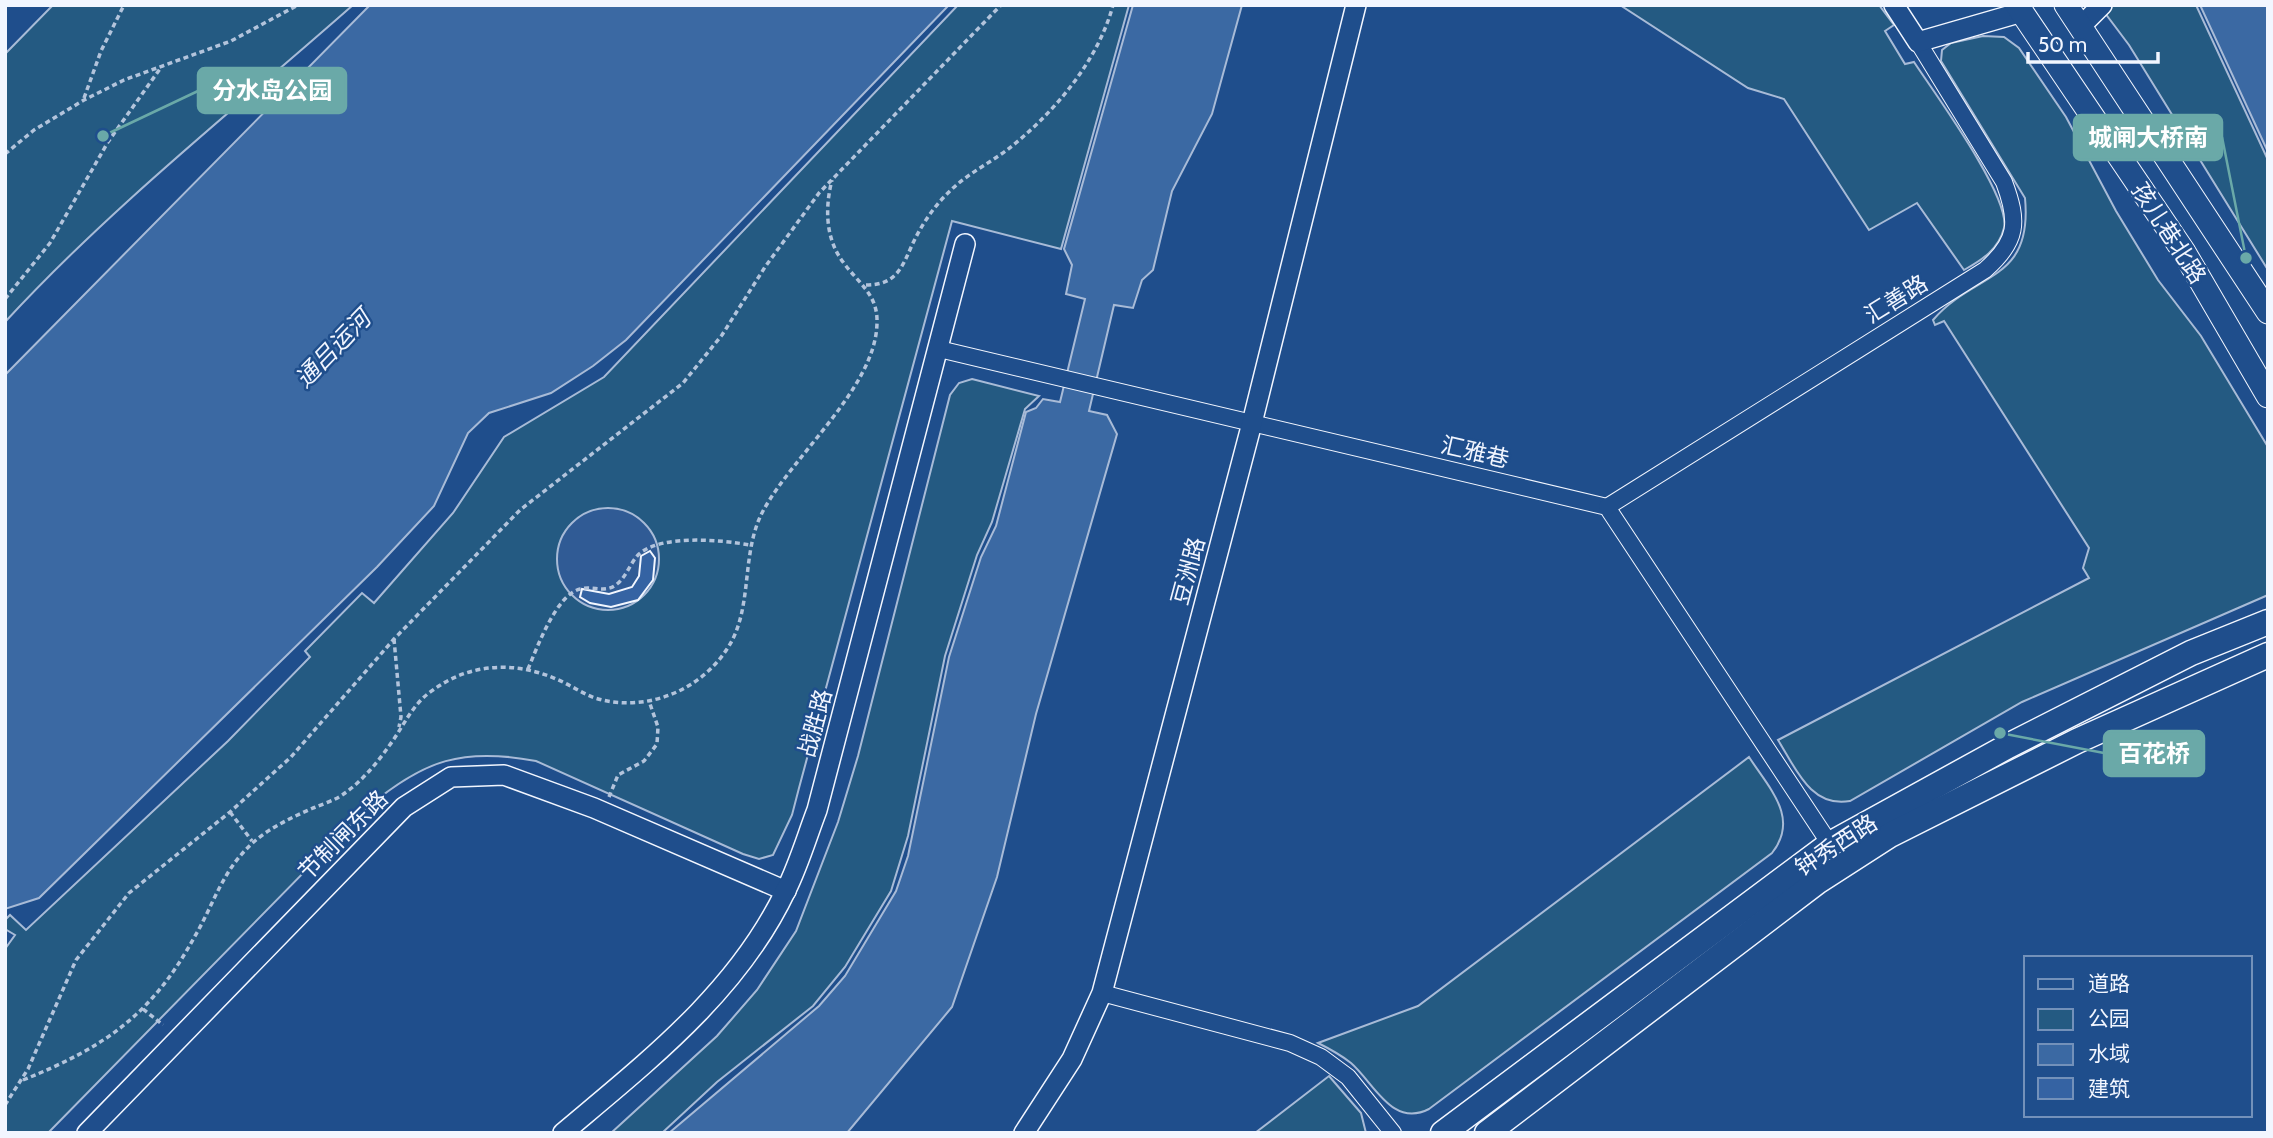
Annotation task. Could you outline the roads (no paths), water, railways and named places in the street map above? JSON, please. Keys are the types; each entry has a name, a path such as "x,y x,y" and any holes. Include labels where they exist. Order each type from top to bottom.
{"main road":[{"name":"孩儿巷北路","path":"2066,5 2268,312"},
{"name":"孩儿巷北路","path":"2019,9 2184,252 2268,396"},
{"name":"钟秀西路","path":"1443,1133 1830,844 2008,746 2179,659 2268,622"},
{"name":"钟秀西路","path":"1487,1133 1817,882 1890,835 2077,741 2268,654"}],"street":[{"name":"豆洲路","path":"1024,1133 1072,1059 1102,993 1252,423 1356,5"},
{"path":"1894,5 1917,42 2019,9"},
{"path":"2081,26 2102,5"},
{"name":"汇善路","path":"1607,508 1973,278 2004,253 2014,232 2013,206 2004,181 1917,42"},
{"name":"战胜路","path":"563,1133 677,1036 735,971 786,891 817,810 965,244"},
{"name":"汇雅巷","path":"939,349 1607,508"},
{"path":"1607,508 1830,844"},
{"name":"节制闸东路","path":"87,1133 404,807 451,777 504,775 594,808 786,891"},
{"path":"1102,993 1290,1043 1321,1057 1348,1077 1393,1133"}],"water":[{"name":"通吕运河","path":"370,5 949,5 626,340 593,366 551,393 489,413 468,433 434,506 377,567 39,898 5,909 5,375"},
{"path":"1133,5 1242,5 1212,114 1172,191 1153,270 1142,280 1133,308 1114,305 1089,411 1107,415 1117,434 1036,714 997,877 952,1007 847,1133 669,1133 819,1006 845,976 896,891 908,856 949,657 981,557 996,526 1026,412 1036,408 1043,399 1060,402 1085,299 1066,294 1072,265 1064,249"},
{"path":"2200,5 2268,5 2268,152"}],"place":[{"name":"分水岛公园","path":"103,136"},
{"name":"城闸大桥南","path":"2246,258"},
{"name":"百花桥","path":"2000,733"}]}
